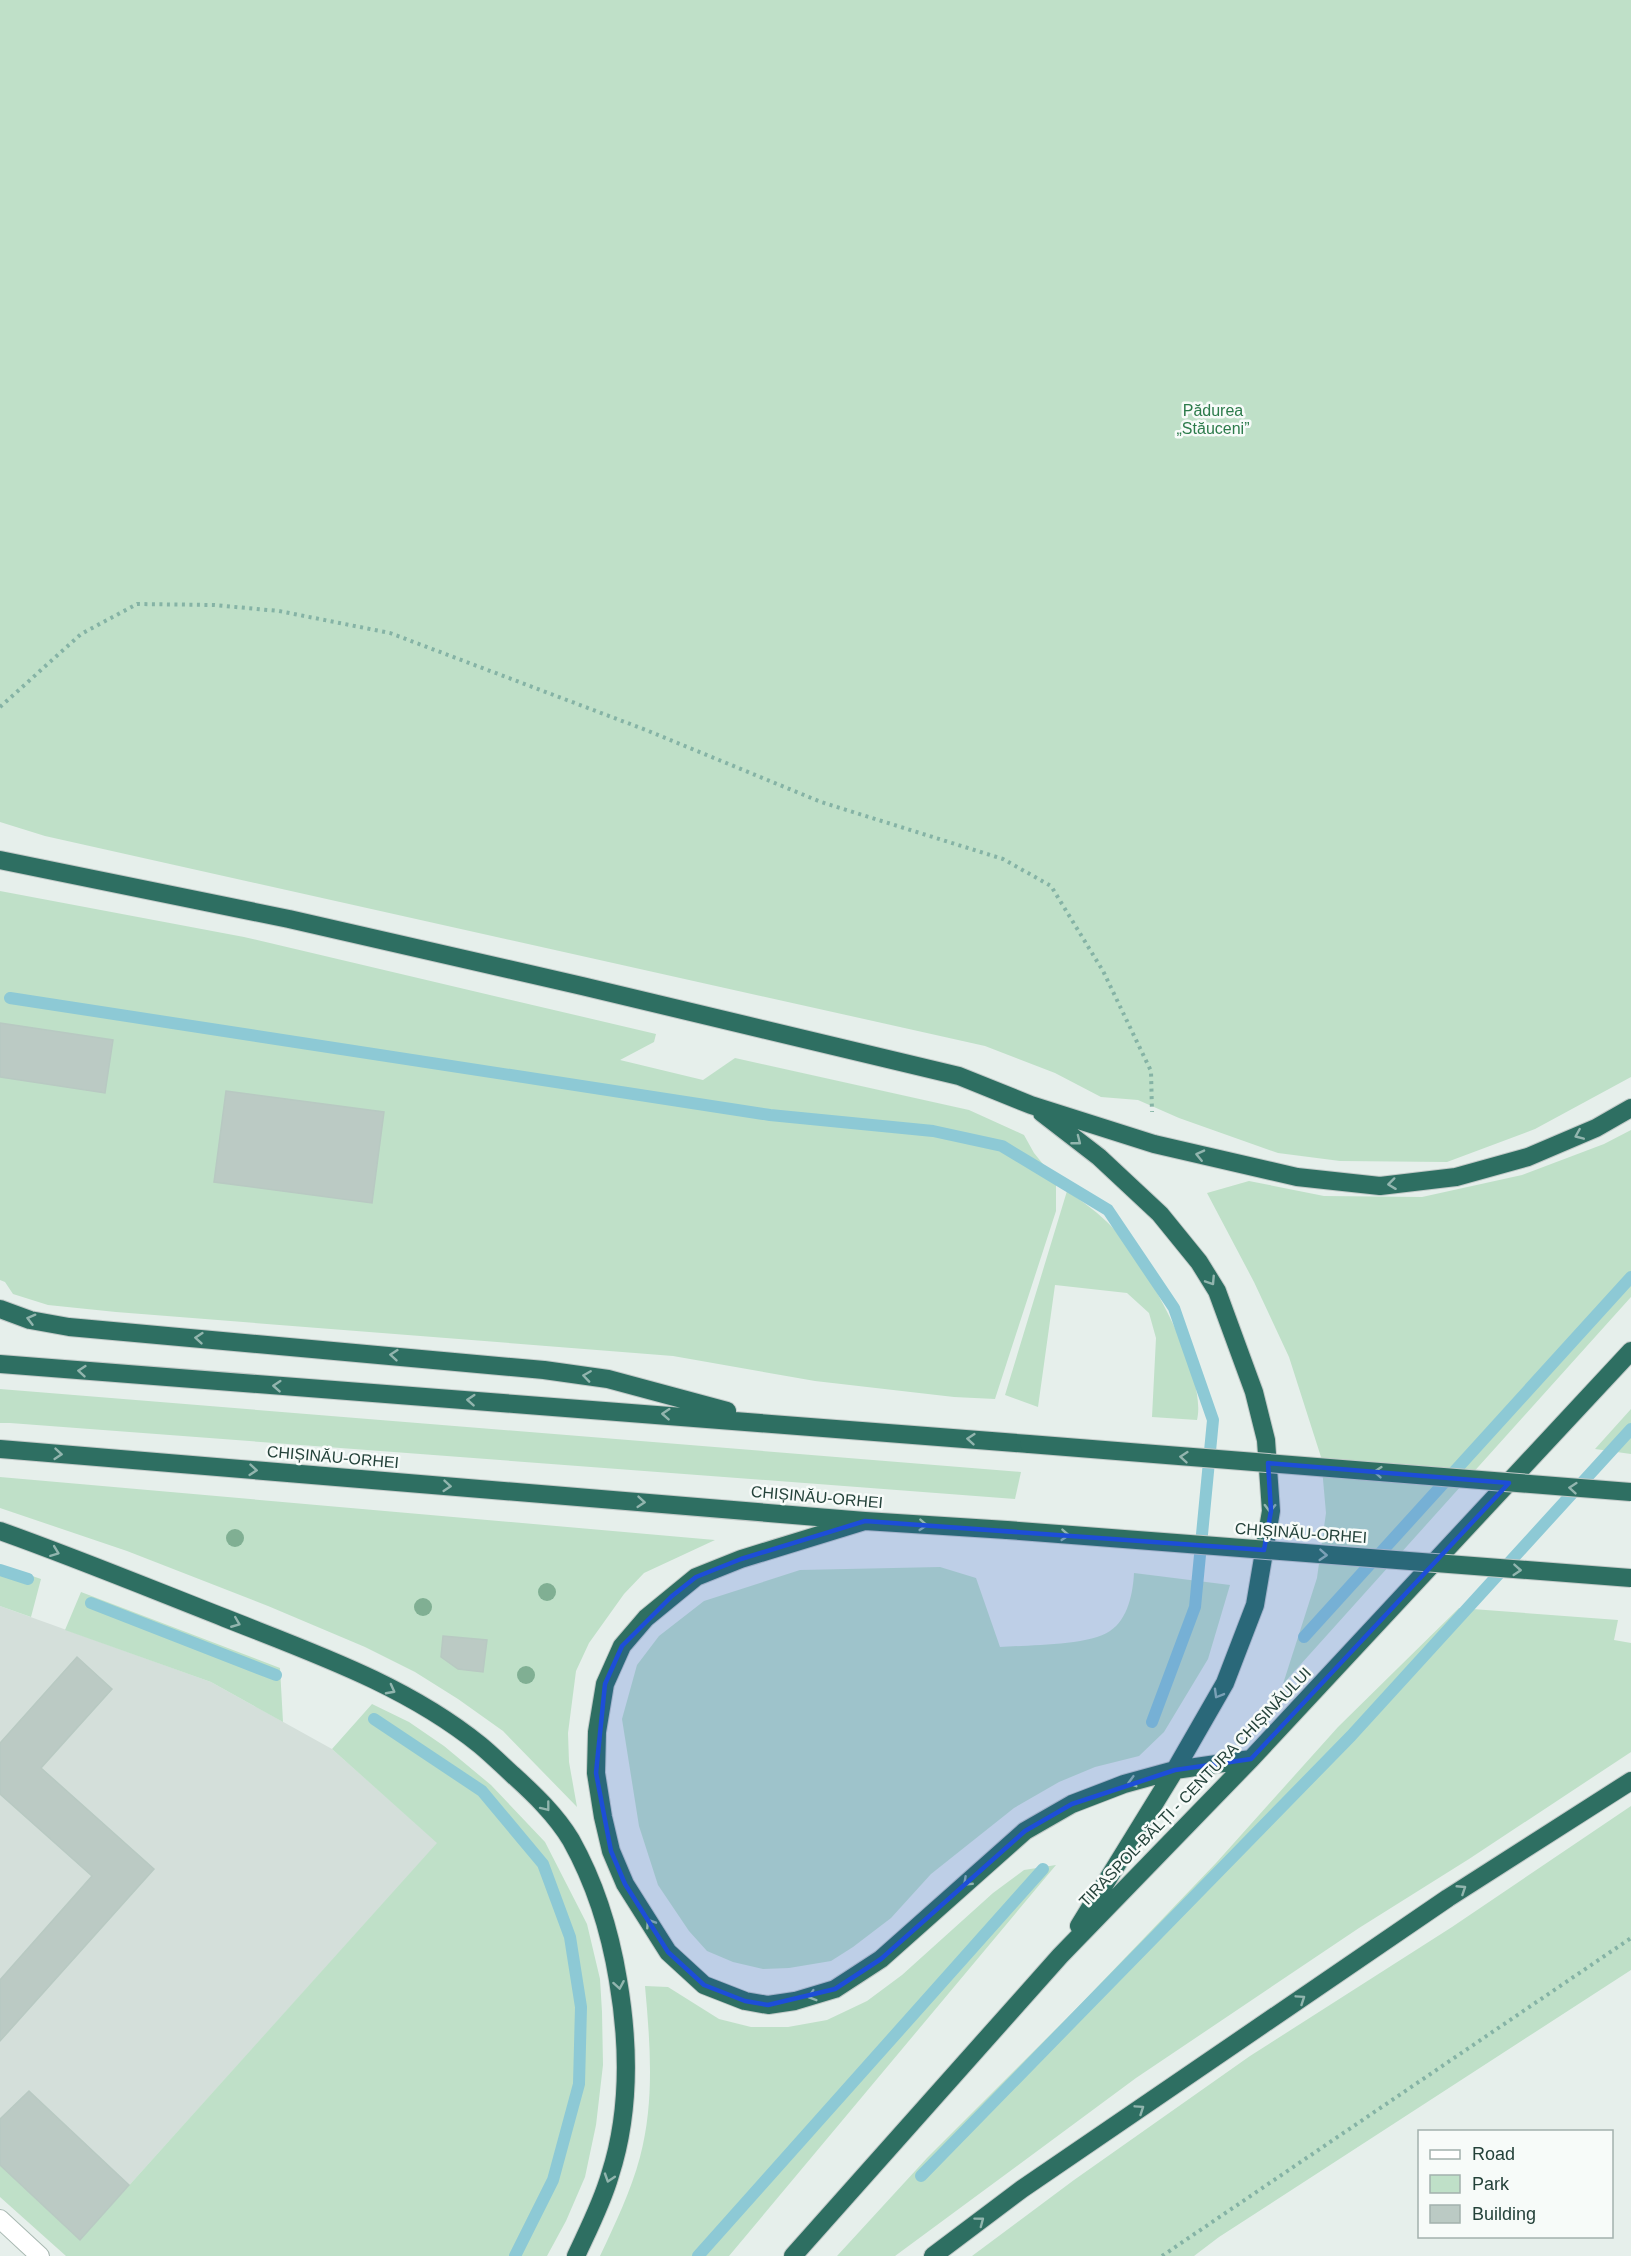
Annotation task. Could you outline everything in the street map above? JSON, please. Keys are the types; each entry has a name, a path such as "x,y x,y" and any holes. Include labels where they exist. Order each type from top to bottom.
{"highway":[{"path":"0,860 289,919 959,1076 1031,1105 1154,1144 1297,1177 1380,1186 1456,1177 1528,1156 1596,1128 1631,1108"},
{"path":"1031,1105 1099,1157 1160,1214 1199,1262 1217,1292 1254,1392 1266,1440 1271,1511 1255,1605 1225,1683 1175,1770 1060,1956"},
{"path":"0,1309 30,1320 69,1327 479,1363 609,1379 766,1422"},
{"name":"TIRASPOL-BĂLȚI - CENTURA CHIȘINĂULUI","path":"794,2256 1060,1956 1251,1759 1631,1351"},
{"path":"0,1364 766,1422 1631,1492"},
{"name":"CHIȘINĂU-ORHEI","path":"0,1449 865,1521 1631,1578"},
{"path":"865,1521 741,1559 696,1577 646,1618 622,1646 605,1684 597,1732 596,1773 603,1817 612,1851 625,1884 668,1952 704,1985 745,2001 768,2006 835,1989 881,1959 1025,1831 1072,1804 1124,1784 1175,1770 1251,1759"},
{"path":"0,1531 165,1594 357,1672 432,1712 480,1745 538,1798 570,1838 597,1894 614,1955 624,2015 626,2068 621,2126 611,2174 596,2214 576,2256"},
{"path":"933,2256 1022,2189 1448,1898 1631,1781"}],"street":[{"path":"0,2219 40,2256"}],"path":[{"path":"0,707 81,634 137,604 214,605 279,612 390,633 635,726 821,802 1003,859 1050,886 1103,971 1151,1071 1154,1144"},
{"path":"1162,2256 1631,1938"}],"highlighted area":[{"path":"1268,1463 1509,1483 1251,1759 1175,1770 1072,1804 1025,1831 881,1959 835,1989 768,2005 745,2001 704,1985 668,1952 625,1884 611,1851 596,1773 605,1684 622,1646 672,1596 696,1577 741,1559 865,1521 1264,1550 1271,1511"}],"shaded area":[{"path":"0,1606 211,1682 332,1749 438,1843 80,2240 0,2165"}],"green space":[{"name":"Pădurea „Stăuceni”","path":"0,0 1631,0 1631,1077 1535,1129 1447,1162 1340,1161 1278,1153 1179,1118 1138,1100 1101,1097 1055,1073 985,1046 45,836 0,822"},
{"path":"0,891 244,937 656,1034 654,1042 620,1060 703,1080 735,1058 969,1110 1024,1135 1034,1153 1056,1180 1056,1211 995,1399 954,1397 815,1381 673,1356 116,1312 48,1305 13,1294 5,1282 0,1280"},
{"path":"1631,1130 1631,1297 1283,1684 1317,1578 1326,1513 1321,1457 1289,1357 1254,1282 1207,1193 1249,1181 1324,1196 1422,1197 1522,1175 1604,1144"},
{"path":"1067,1191 1113,1228 1157,1292 1184,1348 1193,1376 1198,1400 1197,1420 1152,1417 1156,1338 1149,1313 1127,1293 1055,1285 1038,1407 1005,1395"},
{"path":"0,1389 1021,1472 1015,1499 0,1423"},
{"path":"1631,1409 1631,1454 1595,1449"},
{"path":"0,1477 715,1540 644,1573 624,1594 589,1643 576,1671 568,1733 569,1762 577,1807 503,1731 415,1672 365,1647 268,1606 127,1551 0,1508"},
{"path":"0,1565 41,1579 31,1617 0,1606"},
{"path":"940,1567 976,1578 1000,1647 1087,1640 1110,1631 1125,1613 1131,1597 1134,1573 1230,1585 1208,1659 1164,1732 1139,1756 1095,1767 1059,1782 1014,1808 931,1874 891,1918 831,1961 789,1968 763,1969 733,1962 707,1951 689,1931 658,1885 639,1826 622,1719 637,1665 659,1636 704,1601 800,1570"},
{"path":"81,1592 280,1668 283,1722 211,1682 65,1630"},
{"path":"1459,1608 1618,1620 1614,1640 1631,1643 1631,1752 1469,1859 1359,1928 1136,2078 895,2256 837,2256 927,2158 1076,2009 1216,1863 1338,1727"},
{"path":"372,1704 409,1722 444,1746 491,1785 545,1842 587,1924 600,1979 602,2012 603,2065 596,2125 585,2177 566,2221 547,2256 66,2256 0,2197 0,2165 80,2240 437,1843 332,1749"},
{"path":"1631,1806 1631,1970 1219,2237 1194,2256 972,2256 1074,2180 1250,2056 1452,1927"},
{"path":"1056,1865 729,2256 600,2256 632,2182 645,2136 650,2072 645,1986 668,1987 719,2019 751,2027 788,2027 827,2020 867,2001 902,1975 993,1893 1024,1870"}],"building":[{"path":"0,1023 113,1040 105,1093 0,1077"},
{"path":"226,1091 384,1112 372,1203 214,1182"},
{"path":"443,1636 487,1640 483,1672 458,1669 441,1657"},
{"path":"77,1657 112,1689 41,1768 154,1869 0,2041 0,1980 92,1876 0,1794 0,1743"},
{"path":"29,2091 129,2185 80,2240 0,2165 0,2119"}],"waterway":[{"path":"10,998 770,1115 933,1131 1002,1146 1108,1210 1174,1308 1213,1420 1195,1607 1152,1722"},
{"path":"1304,1637 1631,1277"},
{"path":"921,2176 1351,1736 1631,1429"},
{"path":"0,1570 28,1579"},
{"path":"91,1603 276,1675"},
{"path":"374,1719 482,1791 543,1864 570,1937 581,2007 579,2084 553,2180 515,2256"},
{"path":"698,2256 1043,1869"}]}
